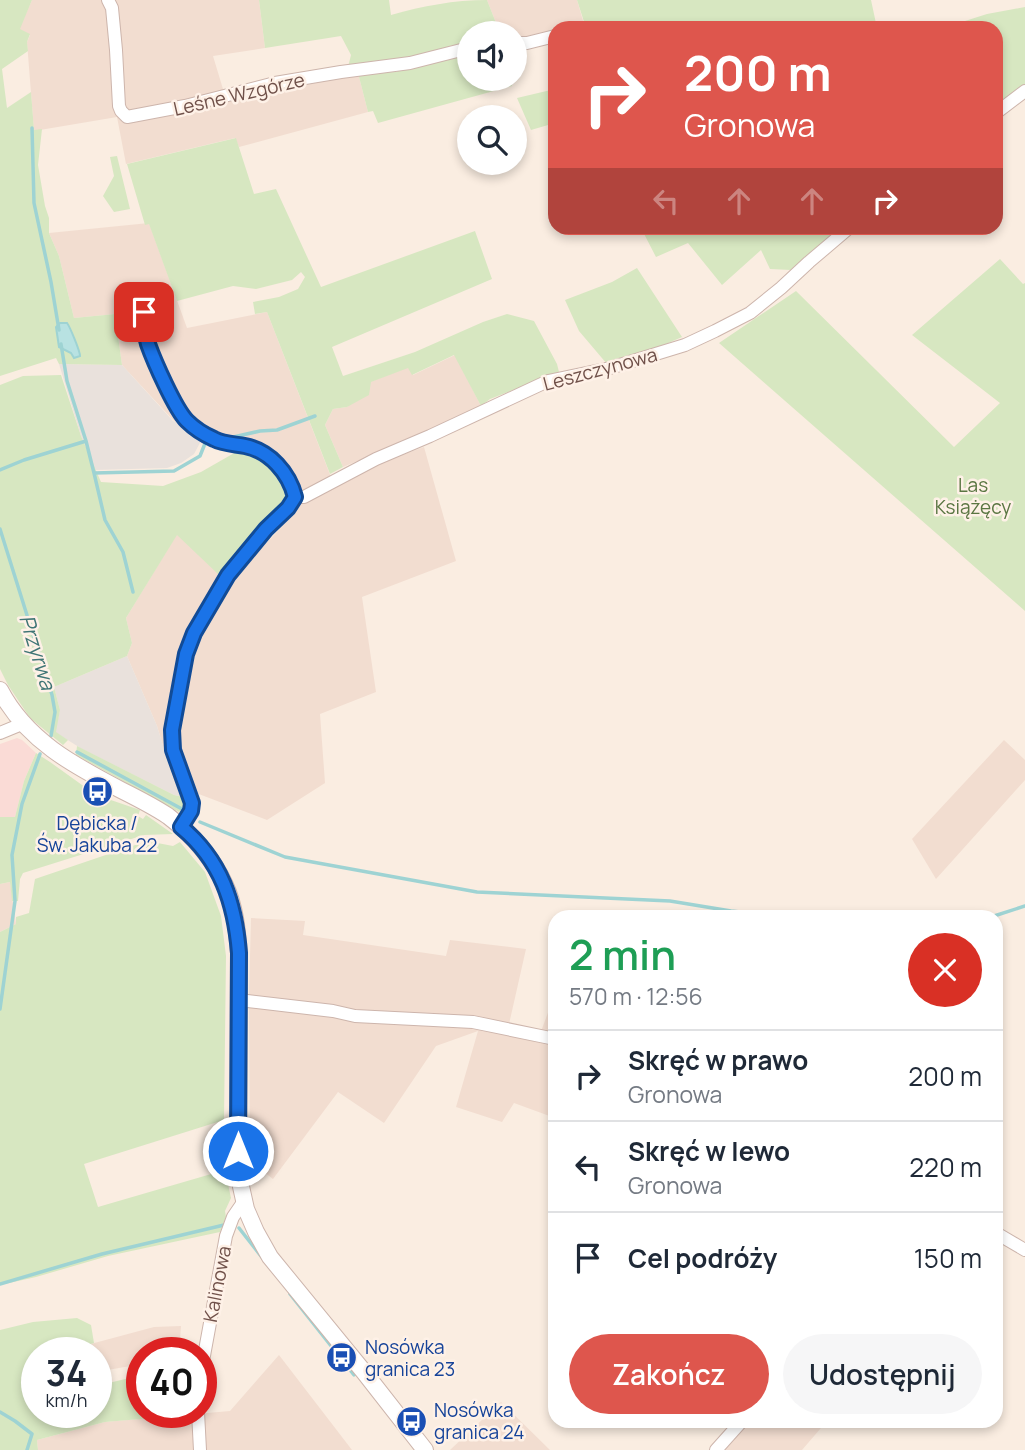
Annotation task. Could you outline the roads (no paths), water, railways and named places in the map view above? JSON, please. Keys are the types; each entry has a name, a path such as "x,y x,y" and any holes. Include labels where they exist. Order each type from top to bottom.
{"street":[{"name":"Leśne Wzgórze","path":"108,0 112,8 119,106 127,117 185,107 275,83 410,63 457,51"},
{"path":"527,43 548,38"},
{"path":"1003,108 1025,91"},
{"name":"Leszczynowa","path":"295,497 304,498 376,459 548,381 610,368 685,345 715,331 750,313 841,235"},
{"path":"146,291 144,326 148,344 186,420 216,441 249,447 263,453 278,465 291,483 295,497 228,575 194,633 186,654 172,730 173,750 192,803 191,811 181,827"},
{"path":"0,691 20,722 38,739 72,764 150,805 181,827 201,846 226,887 234,910 239,953 238,1172 244,1201 256,1232 270,1257 425,1450"},
{"path":"0,733 20,722"},
{"path":"239,1000 355,1016 472,1021 548,1038"},
{"name":"Kalinowa","path":"207,1337 226,1236 233,1217 244,1201"},
{"path":"1003,1237 1025,1250"},
{"path":"199,1428 200,1450"},
{"path":"716,1450 736,1428"}],"water":[{"path":"60,323 67,323 80,356 74,358 71,353 59,347 56,327"}],"waterway":[{"path":"32,128 34,203 59,330"},
{"path":"61,344 67,381 86,441"},
{"path":"229,438 277,430 315,416"},
{"path":"0,470 86,441 94,473 174,471 200,456 208,441"},
{"path":"94,473 105,520 123,552 133,592"},
{"name":"Przyrwa","path":"0,529 52,695 55,712 51,736"},
{"path":"77,752 182,809"},
{"name":"Przyrwa","path":"0,1009 15,901 12,855 22,804 40,754"},
{"path":"200,822 285,857 477,892 670,901 725,910"},
{"path":"1003,913 1025,906"},
{"path":"0,1284 102,1254 224,1225"},
{"path":"239,1228 264,1260"},
{"path":"290,1294 354,1375"},
{"name":"Przyrwa","path":"0,1412 32,1434 27,1450"}],"place":[{"name":"Dębicka / Św. Jakuba 22","path":"97,792"},
{"name":"Nosówka granica 23","path":"342,1358"},
{"name":"Nosówka granica 24","path":"411,1421"}],"park label":[{"name":"Las Książęcy","path":"973,496"}]}
